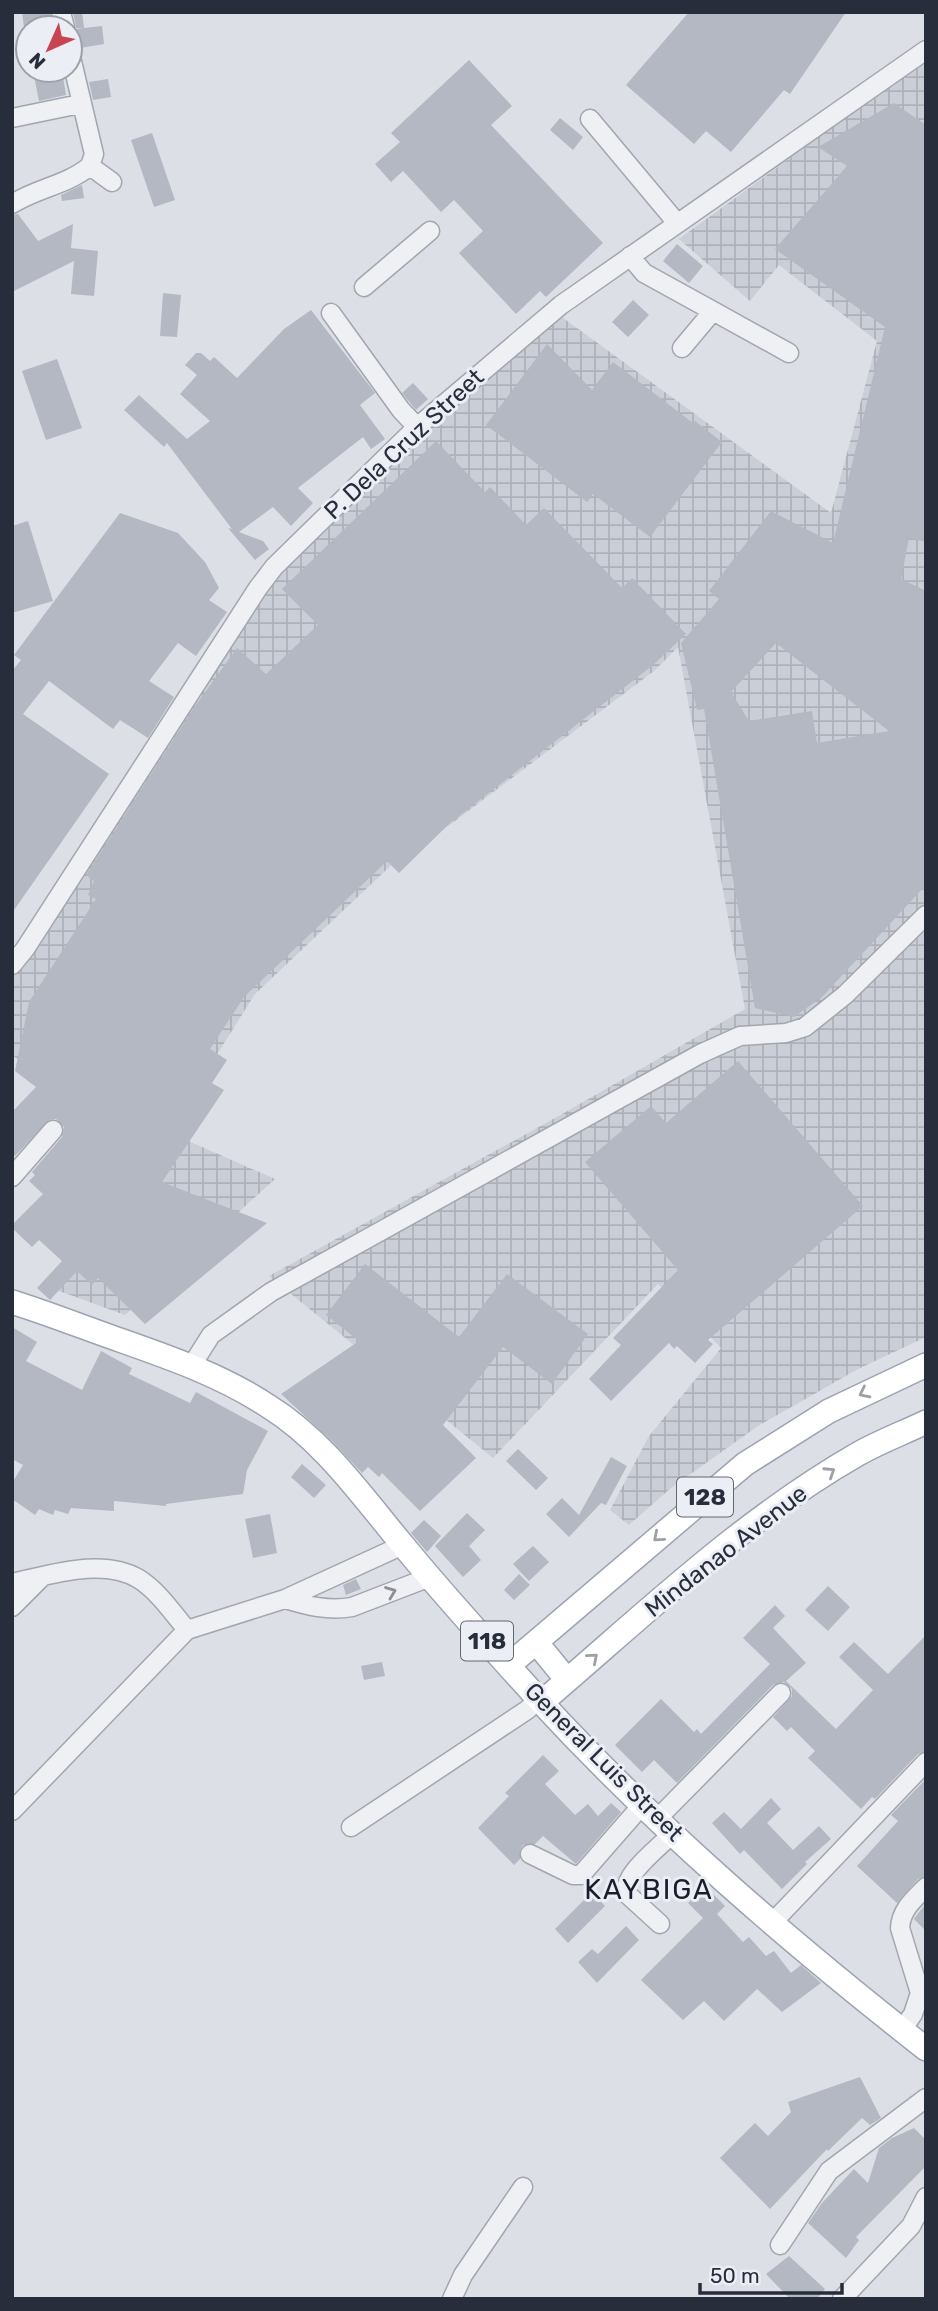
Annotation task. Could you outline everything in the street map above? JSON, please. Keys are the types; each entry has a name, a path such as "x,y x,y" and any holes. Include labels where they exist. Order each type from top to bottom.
{"main road":[{"name":"General Luis Street","path":"12,1302 191,1365 270,1406 300,1429 361,1494 430,1577 540,1700 658,1818 772,1923 926,2049"},
{"name":"Mindanao Avenue","path":"509,1665 745,1464 829,1410 926,1365"},
{"name":"Mindanao Avenue","path":"540,1700 699,1567 777,1506 859,1453 926,1422"},
{"path":"536,1642 567,1680"}],"street":[{"name":"P. Dela Cruz Street","path":"12,965 274,567 416,428 561,305 926,50"},
{"path":"12,204 29,193 77,177 90,166 94,154 76,84"},
{"path":"12,118 80,104"},
{"path":"590,119 677,223"},
{"path":"90,166 111,182"},
{"path":"364,287 430,231"},
{"path":"629,257 644,273 789,354"},
{"path":"682,348 713,310"},
{"path":"331,313 416,428"},
{"path":"191,1365 211,1335 271,1292 700,1054 740,1035 786,1033 805,1027 845,995 926,915"},
{"path":"12,1177 53,1130"},
{"path":"12,1811 187,1630 285,1599 403,1545"},
{"path":"12,1583 81,1569 121,1572 139,1579 187,1630"},
{"path":"12,1607 42,1577"},
{"path":"285,1599 330,1610 340,1609 352,1607 430,1577"},
{"path":"530,1854 573,1875 581,1875 658,1818 781,1693"},
{"path":"351,1827 540,1700"},
{"path":"772,1923 926,1762"},
{"path":"658,1818 625,1888 627,1894 660,1924"},
{"path":"902,2030 918,2004 920,1993 900,1928 901,1919 908,1906 926,1887"},
{"path":"780,2245 829,2171 926,2098"},
{"path":"452,2299 463,2275 523,2187"},
{"path":"842,2299 918,2222 926,2197"}],"shaded area":[{"path":"926,59 926,1337 858,1369 758,1426 671,1488 629,1525 610,1510 649,1436 721,1348 658,1284 493,1458 269,1276 564,1113 745,1009 678,647 654,671 447,827 438,821 255,994 168,1132 275,1179 125,1315 48,1287 70,1259 103,1126 12,1055 12,966 275,575 555,312 831,513 877,341 779,265 750,301 679,239"}],"building":[{"path":"22,12 50,14 22,14"},
{"path":"689,12 846,12 790,94 784,90 731,152 706,131 694,144 626,85"},
{"path":"102,26 104,44 84,47 84,28"},
{"path":"469,60 512,106 491,125 603,243 546,297 540,291 516,314 459,253 483,231 454,200 441,212 403,171 391,182 375,164 400,142 391,133"},
{"path":"108,79 111,97 93,100 89,82"},
{"path":"36,84 64,84 66,95 39,101"},
{"path":"894,103 926,125 926,542 909,538 901,579 926,591 926,885 822,997 794,1017 755,1008 704,709 697,710 681,643 719,599 709,591 771,511 833,543 885,327 775,249 847,166 818,147","holes":["776,643 889,731 817,743 812,711 749,721 731,692"]},
{"path":"560,118 583,137 573,150 550,130"},
{"path":"152,133 175,200 154,207 131,140"},
{"path":"82,185 84,198 62,201 61,195"},
{"path":"18,214 38,241 73,224 71,248 98,251 94,296 71,294 74,261 12,292 12,215"},
{"path":"677,244 703,266 689,283 663,261"},
{"path":"163,293 181,295 177,337 160,336"},
{"path":"633,300 649,315 628,337 612,322"},
{"path":"311,310 375,393 360,405 385,439 371,449 363,437 298,488 313,503 291,526 273,507 239,532 263,541 269,549 255,560 228,528 232,529 167,443 164,447 124,410 139,395 187,439 210,421 180,394 197,375 185,365 196,353 201,353 210,361 214,357 237,378 284,329"},
{"path":"547,344 592,390 613,362 722,442 650,537 593,494 587,502 486,425"},
{"path":"57,359 82,428 46,440 22,371"},
{"path":"413,383 428,399 416,410 402,393"},
{"path":"436,441 485,492 490,487 526,525 544,508 622,588 632,578 686,634 653,665 449,824 399,873 387,861 244,997 210,1049 227,1060 212,1083 224,1090 162,1182 267,1223 145,1324 98,1278 92,1285 77,1271 50,1300 37,1288 62,1261 39,1240 32,1247 12,1225 43,1194 29,1181 35,1175 32,1172 62,1137 64,1127 56,1119 49,1120 15,1156 12,1153 12,1112 36,1087 15,1071 29,1002 96,899 88,895 94,881 86,875 193,709 237,648 266,674 318,625 282,589"},
{"path":"120,513 178,533 205,562 219,588 209,600 227,612 196,656 178,643 149,681 174,697 148,738 120,720 113,729 49,681 23,714 109,774 12,913 12,671 21,660 14,655"},
{"path":"28,521 53,601 12,613 12,526"},
{"path":"738,1061 863,1206 708,1340 713,1344 695,1363 677,1346 674,1349 669,1343 611,1401 589,1379 621,1345 613,1338 678,1270 585,1162 651,1106 666,1123"},
{"path":"365,1264 459,1337 507,1274 588,1334 552,1384 503,1347 443,1425 476,1458 420,1511 382,1473 379,1477 368,1467 362,1473 281,1394 359,1341 326,1315"},
{"path":"12,1327 37,1342 26,1361 82,1390 101,1351 132,1368 129,1374 190,1403 196,1392 268,1431 247,1470 243,1494 166,1506 114,1501 114,1511 71,1508 68,1514 55,1510 53,1515 39,1509 35,1515 12,1499 12,1483 23,1465 12,1459"},
{"path":"518,1449 548,1478 536,1490 506,1461"},
{"path":"611,1457 627,1466 606,1505 601,1503 569,1537 546,1514 562,1498 579,1515"},
{"path":"302,1464 326,1485 314,1498 291,1477"},
{"path":"467,1513 485,1530 469,1546 481,1560 463,1577 435,1546"},
{"path":"270,1514 277,1553 253,1558 245,1519"},
{"path":"424,1520 441,1536 427,1552 411,1533"},
{"path":"533,1546 549,1562 529,1581 513,1564"},
{"path":"519,1574 530,1585 514,1600 504,1590"},
{"path":"356,1579 361,1589 346,1595 343,1585"},
{"path":"828,1586 850,1607 828,1631 805,1610"},
{"path":"775,1605 785,1616 773,1628 806,1663 786,1681 836,1729 873,1690 839,1657 854,1642 888,1674 926,1635 926,1751 918,1754 875,1799 872,1797 861,1809 808,1758 815,1751 791,1727 787,1731 773,1717 792,1696 792,1689 784,1682 773,1685 677,1783 654,1760 642,1772 615,1745 661,1699 694,1732 697,1729 701,1734 770,1664 743,1638"},
{"path":"382,1662 385,1676 364,1680 361,1666"},
{"path":"543,1755 559,1771 545,1784 575,1815 588,1804 598,1816 611,1803 621,1812 576,1864 543,1836 535,1844 523,1845 520,1859 514,1865 478,1828 509,1796 505,1793"},
{"path":"926,1779 926,1876 918,1879 897,1903 857,1866 898,1821 891,1815"},
{"path":"771,1798 781,1809 767,1823 793,1850 819,1826 831,1839 805,1862 807,1864 782,1889 744,1850 740,1854 712,1823 724,1812 741,1829"},
{"path":"705,1886 725,1906 717,1914 743,1942 749,1937 766,1956 774,1951 791,1973 801,1965 821,1983 782,2012 757,1989 724,2021 704,2001 683,2020 641,1980 703,1918 688,1903"},
{"path":"592,1892 605,1906 568,1943 555,1929"},
{"path":"926,1903 926,1931 914,1919"},
{"path":"626,1926 639,1940 597,1983 578,1962 592,1949 598,1954"},
{"path":"860,2077 881,2118 870,2125 862,2118 828,2151 827,2149 770,2209 720,2158 755,2123 768,2136 791,2112 788,2102"},
{"path":"914,2128 926,2140 926,2166 856,2237 859,2240 846,2258 808,2223 822,2203 854,2169 868,2183 879,2148 892,2138"},
{"path":"789,2256 825,2289 817,2299 790,2299 766,2274"}],"district":[{"name":"KAYBIGA","path":"649,1889"}]}
